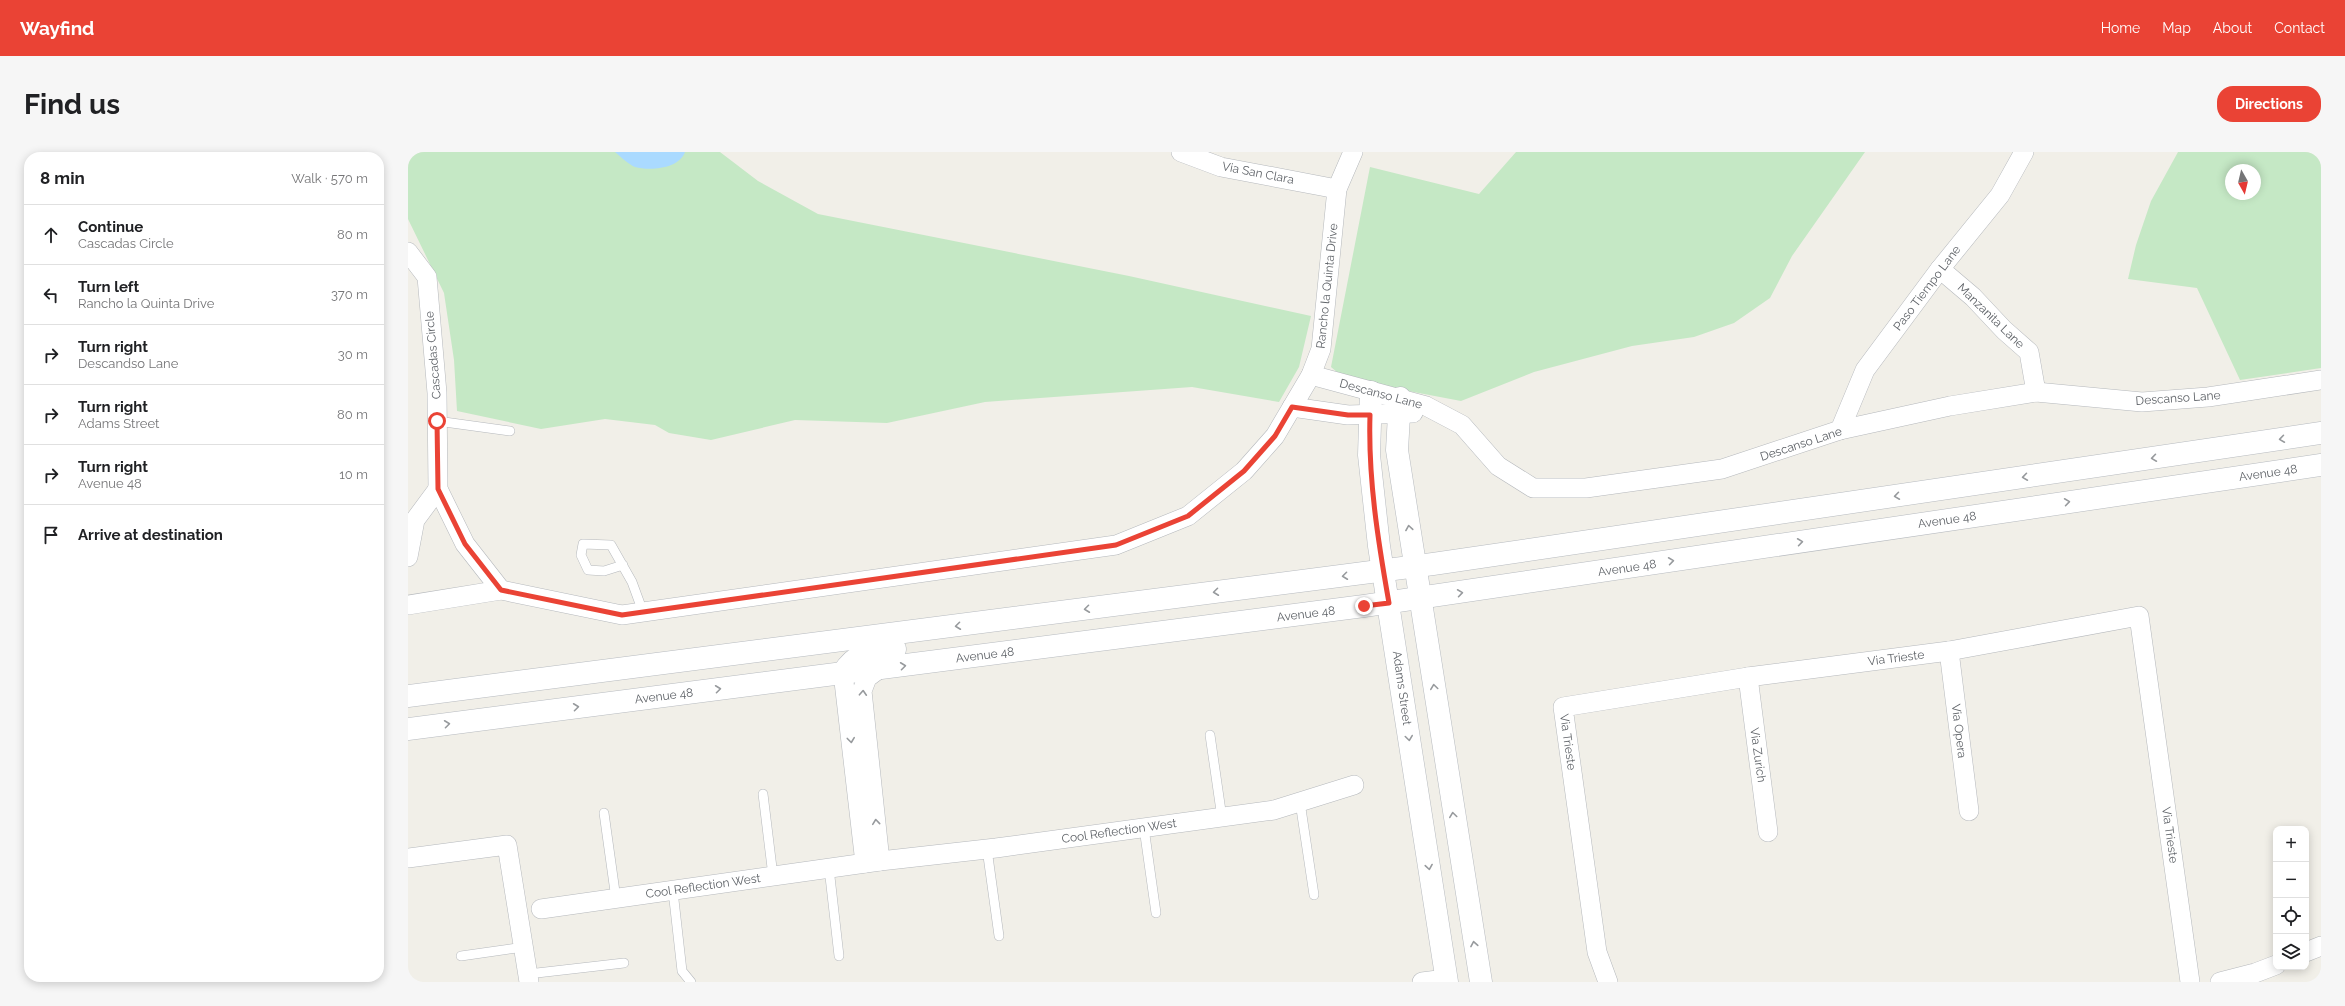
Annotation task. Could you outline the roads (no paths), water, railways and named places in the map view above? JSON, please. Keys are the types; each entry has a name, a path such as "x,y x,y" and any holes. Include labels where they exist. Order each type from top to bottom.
{"main road":[{"name":"Adams Street","path":"1371,392 1369,455 1384,571 1448,981"},
{"path":"1400,406 1397,450 1421,598 1454,823 1481,982"},
{"path":"408,696 1384,571 2321,433"},
{"name":"Avenue 48","path":"408,729 1389,603 2321,465"},
{"path":"843,673 850,662 865,653 987,636 1033,616"},
{"path":"408,710 423,708 477,687"}],"street":[{"name":"Via San Clara","path":"1181,152 1220,167 1337,188"},
{"name":"Rancho la Quinta Drive","path":"408,605 501,590 622,615 1116,545 1188,516 1244,471 1275,436 1311,375 1321,349 1337,188 1353,152"},
{"name":"Paso Tiempo Lane","path":"1840,430 1865,370 1940,269 2000,195 2024,152"},
{"name":"Cascadas Circle","path":"408,252 426,277 437,393 438,489 465,544 501,590"},
{"name":"Manzanita Lane","path":"1940,269 1973,297 2004,330 2029,352 2036,392"},
{"name":"Descanso Lane","path":"1311,375 1371,392 1400,406 1435,410 1462,425 1498,466 1533,488 1586,488 1722,469 1840,430 1950,406 2036,392 2142,402 2208,397 2321,380"},
{"path":"1292,407 1348,415 1370,415 1400,406"},
{"path":"408,557 415,520 438,489"},
{"name":"Via Trieste","path":"1608,982 1597,952 1563,707 1748,677 1949,651 2139,616 2190,982"},
{"name":"Via Opera","path":"1949,651 1969,811"},
{"path":"873,862 862,690 867,678 879,669"},
{"path":"843,673 873,862"},
{"name":"Via Zurich","path":"1748,677 1768,832"},
{"name":"Cool Reflection West","path":"541,909 873,862 986,849 1222,818 1274,810 1354,785"},
{"path":"408,858 507,845 528,978"},
{"path":"2220,982 2255,973 2273,966"},
{"path":"1422,982 1448,981"}],"lane":[{"path":"437,421 510,431"},
{"path":"623,565 604,571 588,570 581,555 583,544 611,545 623,565 632,582 643,612"},
{"path":"1210,735 1222,818"},
{"path":"763,794 773,876"},
{"path":"1300,802 1314,895"},
{"path":"604,813 616,899"},
{"path":"1144,828 1156,913"},
{"path":"986,849 999,936"},
{"path":"829,868 839,956"},
{"path":"673,891 682,971 691,982"},
{"path":"461,956 524,947"},
{"path":"528,978 624,963"}],"water":[{"path":"615,152 685,152 682,158 677,162 663,167 648,169 632,166"}]}
